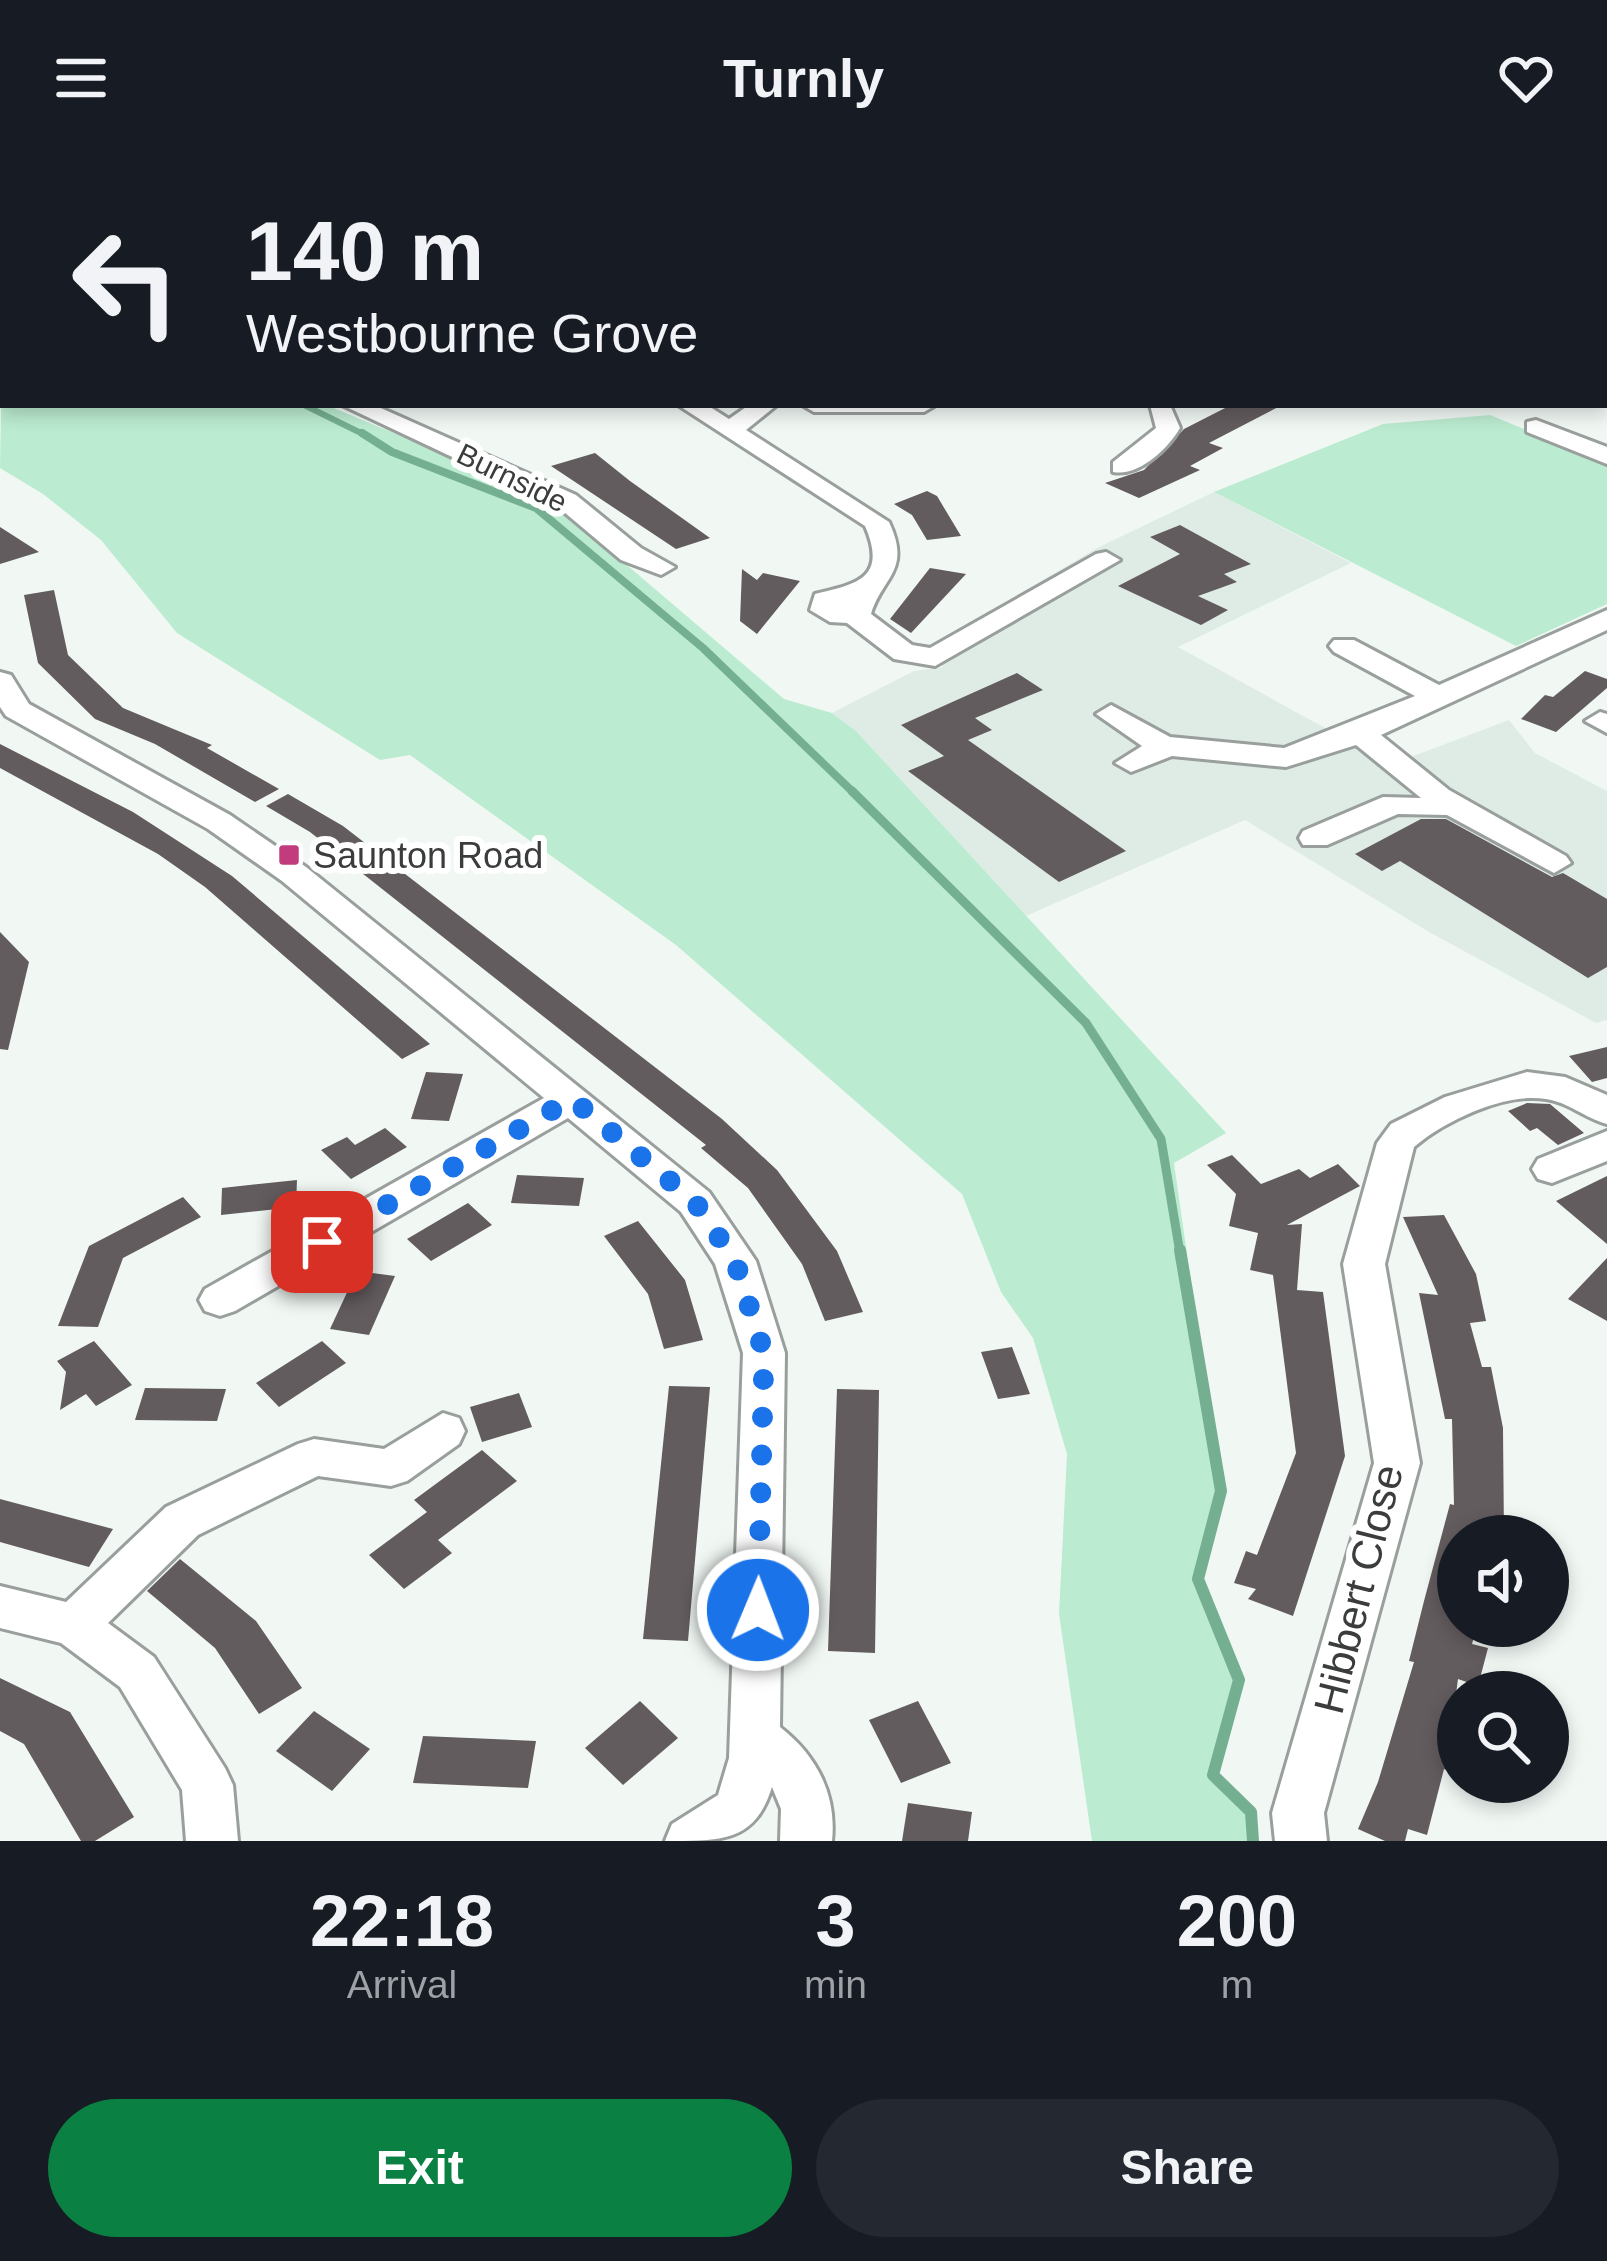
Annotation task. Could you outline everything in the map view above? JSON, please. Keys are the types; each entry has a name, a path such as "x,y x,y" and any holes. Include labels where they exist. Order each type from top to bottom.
{"street":[{"name":"Burnside","path":"360,408 567,500 631,554 661,567"},
{"path":"389,422 416,408"},
{"path":"691,408 876,522 890,551 888,562 879,580 854,606 904,652 935,657 1106,560"},
{"path":"730,430 761,408"},
{"path":"1122,467 1162,438 1168,428 1160,408"},
{"path":"1536,427 1607,456"},
{"path":"1111,714 1163,746 1286,758 1360,734 1607,619"},
{"path":"1344,646 1438,697"},
{"path":"6,702 125,767 256,848 695,1202 735,1261 764,1353 755,1738 740,1810 691,1841"},
{"path":"1360,734 1440,797 1554,862"},
{"path":"1131,763 1163,746"},
{"path":"1316,838 1394,805 1434,809 1440,797"},
{"name":"Hibbert Close","path":"1301,1841 1298,1813 1397,1462 1381,1336 1364,1264 1396,1143 1405,1133 1517,1082 1547,1083 1607,1111"},
{"path":"220,1300 572,1099"},
{"path":"1552,1169 1607,1145"},
{"path":"74,1625 182,1521 314,1457 391,1468 443,1431"},
{"path":"0,1607 74,1625 137,1672 207,1785 212,1841"},
{"path":"755,1738 791,1767 804,1790 810,1822 806,1841"}],"shaded area":[{"path":"1214,492 1351,563 1178,647 1334,733 1384,767 1509,720 1535,753 1607,791 1607,1020 1596,1023 1429,932 1245,820 1026,916 856,731 832,713 914,671 943,667 933,645 1097,548"}],"green space":[{"path":"1,408 333,408 546,496 784,699 832,713 856,731 1226,1133 1174,1163 1221,1493 1198,1576 1239,1680 1211,1773 1253,1809 1255,1841 1092,1841 1059,1614 1067,1454 1033,1338 1001,1292 962,1194 676,945 410,755 380,760 177,633 101,540 43,494 0,468"},
{"path":"1490,415 1607,463 1607,604 1516,646 1214,492 1383,424"}],"building":[{"path":"1225,408 1276,408 1209,443 1223,448 1190,466 1200,470 1139,498 1105,483 1144,470 1184,429"},
{"path":"595,453 710,538 676,549 551,466"},
{"path":"927,491 937,496 961,536 927,540 912,515 894,504"},
{"path":"1180,525 1251,564 1224,574 1237,582 1198,596 1228,610 1201,625 1118,586 1180,554 1150,537"},
{"path":"0,527 39,552 0,564"},
{"path":"930,568 966,574 911,633 890,619"},
{"path":"742,569 757,580 763,573 800,581 757,634 740,621"},
{"path":"54,590 68,655 123,708 212,745 207,748 279,789 255,802 155,744 95,719 38,663 24,595"},
{"path":"1585,671 1607,679 1607,688 1556,732 1521,719 1545,695 1553,697"},
{"path":"1017,673 1043,690 975,718 992,730 968,740 1126,851 1059,882 908,771 944,756 901,725"},
{"path":"0,744 133,812 232,876 430,1044 402,1059 205,887 158,854 0,768"},
{"path":"288,794 343,826 722,1119 777,1170 837,1251 863,1312 825,1321 802,1264 748,1188 701,1148 706,1145 310,832 266,806"},
{"path":"1421,819 1446,819 1552,877 1563,873 1607,899 1607,967 1588,978 1400,861 1382,871 1355,854"},
{"path":"0,932 29,962 8,1050 0,1049"},
{"path":"1607,1047 1607,1078 1592,1082 1569,1056"},
{"path":"426,1072 463,1074 449,1121 411,1119"},
{"path":"1527,1103 1550,1104 1584,1133 1558,1145 1537,1128 1530,1131 1508,1111"},
{"path":"385,1128 407,1147 351,1179 321,1150 347,1137 355,1145"},
{"path":"1232,1155 1261,1184 1299,1169 1310,1178 1338,1164 1360,1186 1287,1225 1302,1224 1297,1290 1323,1292 1345,1456 1293,1616 1248,1599 1256,1589 1234,1583 1246,1551 1257,1555 1296,1453 1273,1275 1250,1270 1258,1233 1229,1226 1236,1194 1207,1165"},
{"path":"517,1175 584,1178 579,1206 511,1203"},
{"path":"1607,1176 1607,1244 1556,1201"},
{"path":"297,1180 296,1207 221,1215 222,1188"},
{"path":"183,1197 201,1217 123,1258 98,1327 58,1326 89,1246"},
{"path":"468,1203 492,1225 431,1261 407,1239"},
{"path":"1444,1215 1476,1274 1486,1321 1470,1323 1482,1367 1491,1367 1503,1428 1504,1515 1447,1515 1450,1504 1454,1505 1452,1419 1445,1419 1419,1293 1438,1295 1403,1217"},
{"path":"638,1221 685,1280 703,1340 664,1349 648,1294 604,1236"},
{"path":"1607,1258 1607,1321 1568,1299"},
{"path":"357,1271 395,1276 369,1335 330,1329"},
{"path":"94,1341 132,1385 96,1406 86,1394 60,1410 66,1372 57,1361"},
{"path":"322,1341 346,1363 279,1407 256,1383"},
{"path":"1012,1347 1030,1394 998,1399 981,1352"},
{"path":"669,1386 710,1387 688,1641 643,1639"},
{"path":"145,1388 226,1389 217,1421 135,1420"},
{"path":"837,1389 879,1390 875,1653 828,1651"},
{"path":"519,1393 532,1427 482,1442 470,1407"},
{"path":"482,1450 517,1481 438,1540 452,1553 404,1589 369,1555 427,1512 414,1500"},
{"path":"0,1499 113,1529 89,1567 0,1542"},
{"path":"1437,1552 1437,1647 1488,1648 1482,1671 1437,1671 1437,1796 1427,1835 1408,1829 1405,1841 1385,1841 1358,1829 1378,1782 1414,1662 1409,1661"},
{"path":"180,1559 256,1621 302,1688 259,1714 215,1648 147,1591"},
{"path":"0,1678 70,1712 134,1817 95,1841 81,1841 24,1744 0,1731"},
{"path":"640,1701 678,1738 623,1785 585,1748"},
{"path":"918,1701 951,1763 901,1783 869,1720"},
{"path":"314,1711 370,1749 332,1791 276,1751"},
{"path":"423,1736 536,1741 528,1788 413,1783"},
{"path":"908,1803 972,1812 968,1841 902,1841"}],"waterway":[{"path":"310,408 366,435"},
{"path":"362,433 366,435"},
{"path":"366,435 392,452 536,508 703,648 855,794"},
{"path":"852,791 1086,1023 1161,1139 1180,1253"},
{"path":"1180,1250 1221,1491 1198,1579 1239,1680 1213,1775 1251,1812 1253,1841"}],"place":[{"name":"Saunton Road","path":"289,855"}],"route":[{"path":"322,1242 572,1099 695,1202 735,1261 764,1353 758,1610"}]}
